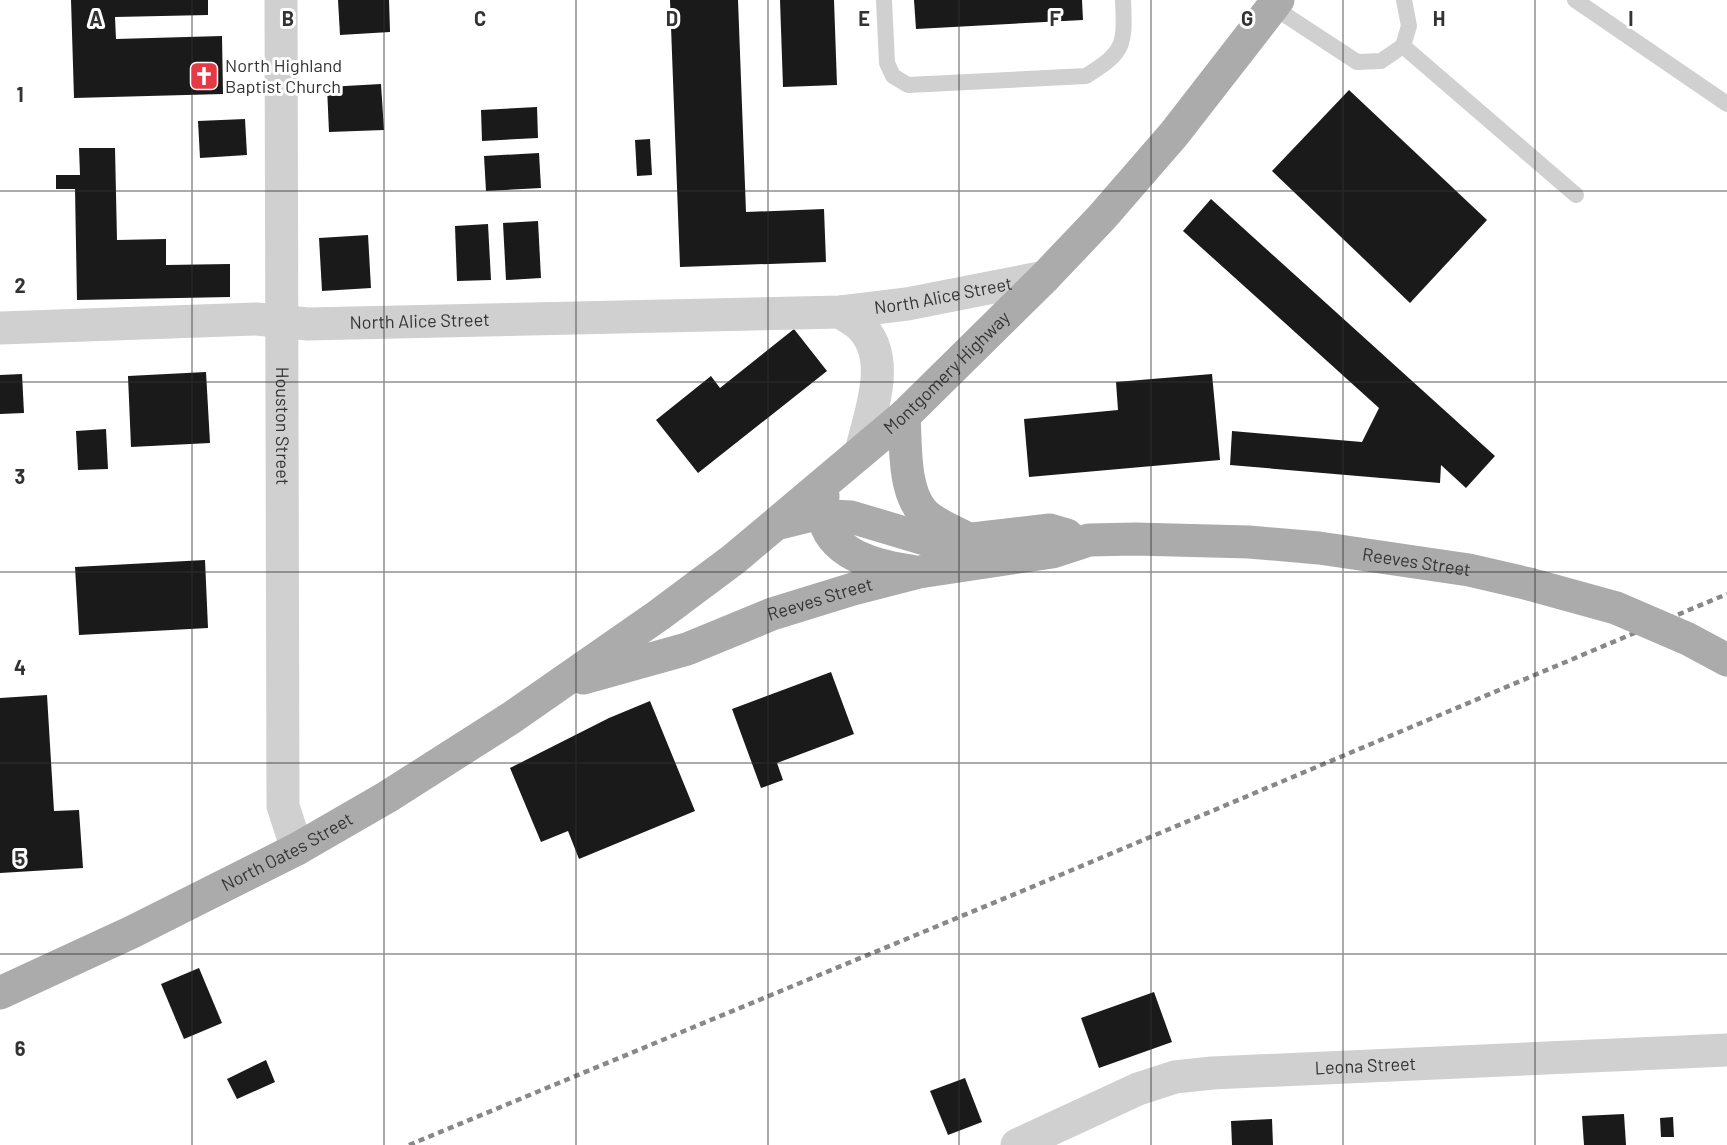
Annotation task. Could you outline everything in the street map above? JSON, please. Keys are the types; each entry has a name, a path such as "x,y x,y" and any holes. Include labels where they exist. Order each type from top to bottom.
{"main road":[{"name":"Montgomery Highway","path":"558,685 734,559 904,416 1102,217 1174,134 1276,4"},
{"path":"904,416 909,485 914,499 933,521 970,540"},
{"path":"830,478 823,491 822,506 827,526 838,544 855,557 881,567 919,572"},
{"name":"Reeves Street","path":"773,525 795,518 824,515 851,517 938,543 1050,530 1089,540 1249,542 1319,548 1469,570 1529,584 1616,608 1688,639 1727,660"},
{"name":"Reeves Street","path":"558,685 687,650 772,614 853,589 919,572 1052,552 1089,540"},
{"name":"North Oates Street","path":"0,993 132,932 297,849 387,797 511,718 558,685"}],"street":[{"name":"Houston Street","path":"281,0 283,806 297,849"},
{"name":"North Alice Street","path":"0,328 256,320 308,324 841,312 907,304 1045,276"},
{"name":"North Alice Street","path":"841,312 858,323 871,341 878,361 877,380 861,452"},
{"name":"Leona Street","path":"1017,1145 1138,1089 1175,1077 1212,1072 1727,1050"}],"lane":[{"path":"884,0 887,63 893,76 908,85 1086,76 1105,64 1120,50 1124,26 1123,0"},
{"path":"1276,4 1357,62 1381,61 1403,46 1409,26 1404,0"},
{"path":"1575,0 1727,104"},
{"path":"1403,46 1576,195"}],"building":[{"path":"71,0 208,0 208,15 115,17 116,39 222,36 223,94 74,98"},
{"path":"338,0 389,0 390,32 340,35"},
{"path":"670,0 738,0 746,212 824,209 826,262 680,267"},
{"path":"780,0 834,0 837,85 783,87"},
{"path":"914,0 1082,0 1083,20 916,29"},
{"path":"381,84 384,130 329,132 327,87"},
{"path":"1349,90 1487,220 1410,303 1272,171"},
{"path":"537,107 538,138 482,141 481,110"},
{"path":"245,119 247,155 200,158 198,121"},
{"path":"650,139 652,175 637,176 635,140"},
{"path":"79,148 115,148 117,240 166,239 166,265 230,264 230,297 77,300 75,189 56,189 56,175 80,175"},
{"path":"539,153 541,188 486,191 484,156"},
{"path":"1211,199 1495,456 1466,488 1441,465 1440,483 1230,465 1232,431 1362,442 1379,408 1183,231"},
{"path":"538,221 541,278 506,280 503,223"},
{"path":"488,224 491,280 457,281 455,226"},
{"path":"368,235 371,288 322,291 319,238"},
{"path":"794,329 827,371 698,473 656,420 711,376 720,388"},
{"path":"206,372 210,443 131,447 128,376"},
{"path":"22,374 24,413 0,414 0,375"},
{"path":"1212,374 1220,460 1029,477 1024,419 1118,410 1116,382"},
{"path":"106,429 108,469 78,470 76,431"},
{"path":"205,560 208,628 79,635 75,567"},
{"path":"831,672 854,734 777,763 783,780 761,788 732,709"},
{"path":"47,695 54,811 79,810 83,868 0,873 0,698"},
{"path":"650,701 695,811 579,859 568,831 541,842 510,768 609,718"},
{"path":"199,968 222,1023 184,1039 161,984"},
{"path":"1154,992 1172,1042 1099,1068 1081,1018"},
{"path":"266,1060 275,1082 237,1099 227,1079"},
{"path":"965,1078 982,1122 948,1135 930,1091"},
{"path":"1624,1114 1626,1145 1584,1145 1582,1116"},
{"path":"1673,1117 1674,1137 1661,1137 1660,1118"},
{"path":"1272,1119 1273,1145 1232,1145 1231,1121"}],"railway":[{"path":"409,1145 1027,889 1727,594"}],"place":[{"name":"North Highland Baptist Church","path":"204,76"}]}
